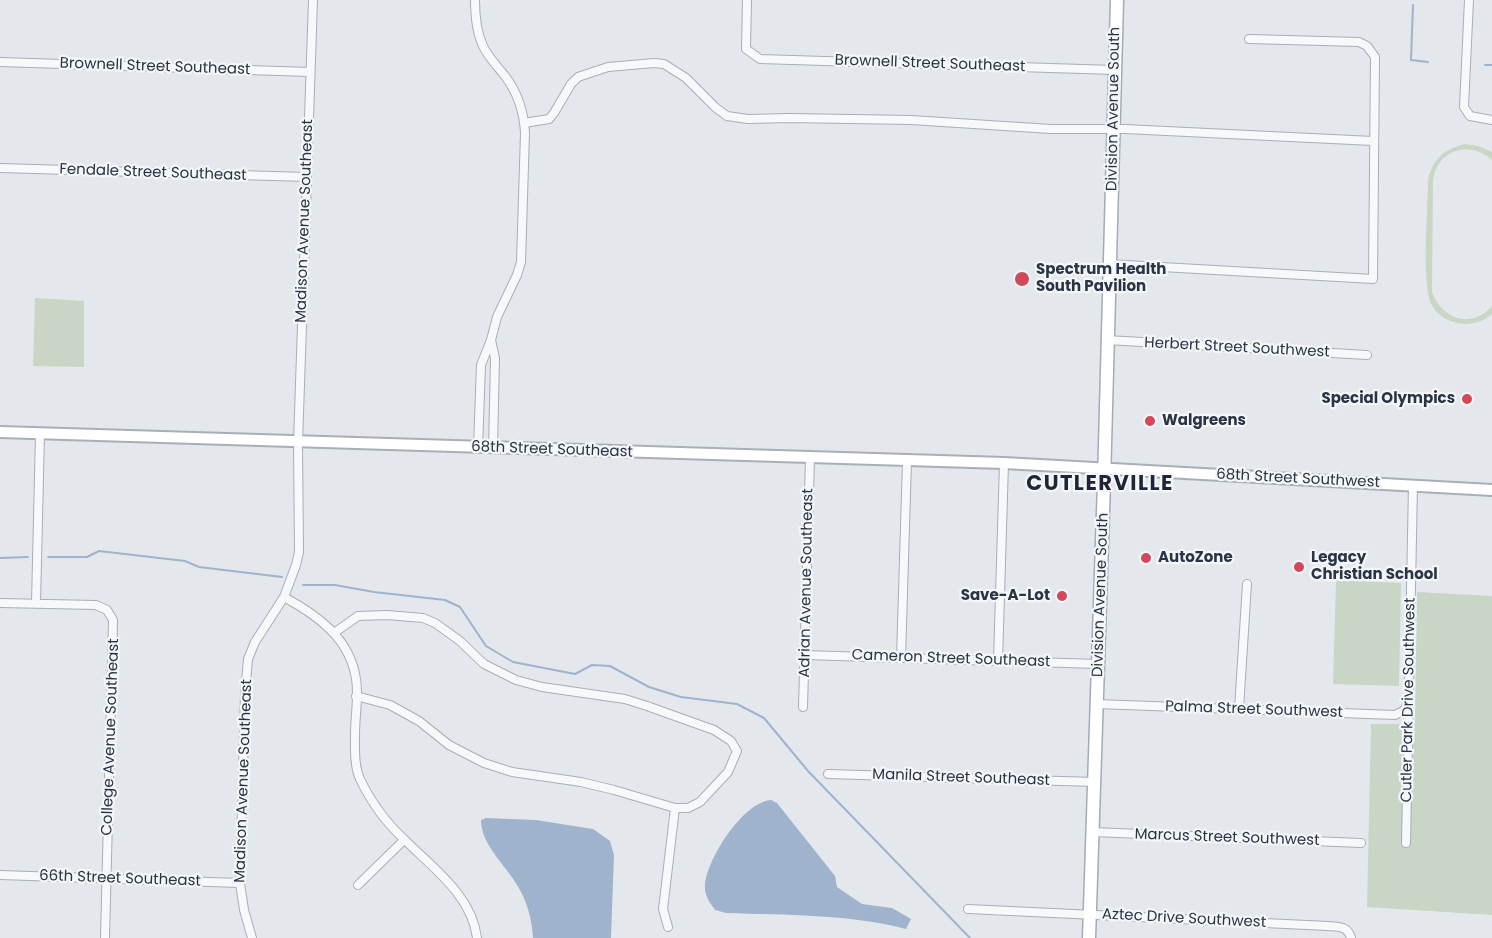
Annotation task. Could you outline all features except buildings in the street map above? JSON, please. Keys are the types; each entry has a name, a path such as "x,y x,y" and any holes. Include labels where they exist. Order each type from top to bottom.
{"main road":[{"name":"Division Avenue South","path":"1089,938 1105,468 1117,0"},
{"name":"68th Street Southeast","path":"0,432 1105,468"},
{"name":"68th Street Southwest","path":"1105,468 1492,490"}],"street":[{"name":"Madison Avenue Southeast","path":"252,938 244,910 240,883 245,694 248,659 255,642 284,597 299,552 298,442 313,0"},
{"path":"476,0 476,24 481,41 490,58 513,89 524,123 521,262 497,317 481,365 478,448"},
{"name":"Brownell Street Southeast","path":"747,0 745,41 748,52 760,59 1115,70"},
{"path":"1469,0 1464,107 1467,114 1492,120"},
{"path":"1109,264 1373,279 1375,57 1367,46 1359,42 1249,39"},
{"name":"Brownell Street Southeast","path":"0,62 310,72"},
{"path":"524,123 549,118 578,77 608,67 654,63 664,64 686,78 727,116 748,119 789,117 911,120 1051,129 1374,141"},
{"name":"Fendale Street Southeast","path":"0,168 307,177"},
{"path":"491,340 495,358 493,448"},
{"name":"Herbert Street Southwest","path":"1107,340 1367,355"},
{"path":"36,603 40,434"},
{"name":"Adrian Avenue Southeast","path":"803,707 810,458"},
{"path":"901,658 907,461"},
{"path":"998,661 1004,463"},
{"name":"Cutler Park Drive Southwest","path":"1406,843 1413,485"},
{"path":"1239,710 1247,584"},
{"path":"284,597 312,613 340,640 351,660 357,680 355,752 359,776 374,804 404,840 432,864 457,892 476,923 477,938"},
{"name":"College Avenue Southeast","path":"0,603 96,605 106,610 113,620 105,938"},
{"path":"334,633 358,616 387,615 423,618 435,623 460,640 484,664 516,680 542,687 625,699 714,730 731,741 737,752 728,772 713,789 692,807 675,808 581,782 512,772 484,763 449,745 420,721 390,705 356,696"},
{"name":"Cameron Street Southeast","path":"804,655 1098,664"},
{"name":"Palma Street Southwest","path":"1097,704 1395,715 1408,705"},
{"name":"Manila Street Southeast","path":"828,774 1095,782"},
{"path":"668,927 663,909 675,808"},
{"name":"Marcus Street Southwest","path":"1093,832 1360,843"},
{"path":"358,885 404,840"},
{"name":"66th Street Southeast","path":"0,875 240,883"},
{"name":"Aztec Drive Southwest","path":"968,909 1328,926 1344,928 1350,935"}],"green space":[{"path":"1464,144 1478,146 1492,152 1492,160 1474,150 1464,149 1447,155 1435,170 1432,292 1443,309 1458,318 1475,318 1492,306 1492,314 1488,317 1476,323 1467,324 1446,319 1434,309 1429,295 1426,264 1430,173 1440,156"},
{"path":"35,298 84,301 84,367 33,366"},
{"path":"1336,580 1401,583 1399,686 1333,684"},
{"path":"1417,592 1492,596 1492,915 1367,907 1371,724 1415,724"}],"water":[{"path":"771,800 777,803 835,876 837,887 862,904 892,908 911,919 906,929 862,920 726,913 715,910 705,892 705,885 707,874 719,847 749,810 760,803"},
{"path":"486,818 536,820 593,829 610,841 614,855 611,938 533,938 524,897 485,838 481,820"}],"waterway":[{"path":"1413,5 1411,60 1428,62"},
{"path":"1485,65 1492,65"},
{"path":"48,557 87,557 99,551 185,561 199,567 282,577"},
{"path":"0,558 28,557"},
{"path":"303,585 335,585 445,600 460,607 486,646 513,662 575,674 592,665 610,666 649,687 681,697 737,704 764,718 808,771 970,938"}],"place":[{"name":"Spectrum Health South Pavilion","path":"1022,279"},
{"name":"Special Olympics","path":"1467,399"},
{"name":"Walgreens","path":"1150,421"},
{"name":"AutoZone","path":"1146,558"},
{"name":"Legacy Christian School","path":"1299,567"},
{"name":"Save-A-Lot","path":"1062,596"}],"district":[{"name":"CUTLERVILLE","path":"1100,485"}]}
